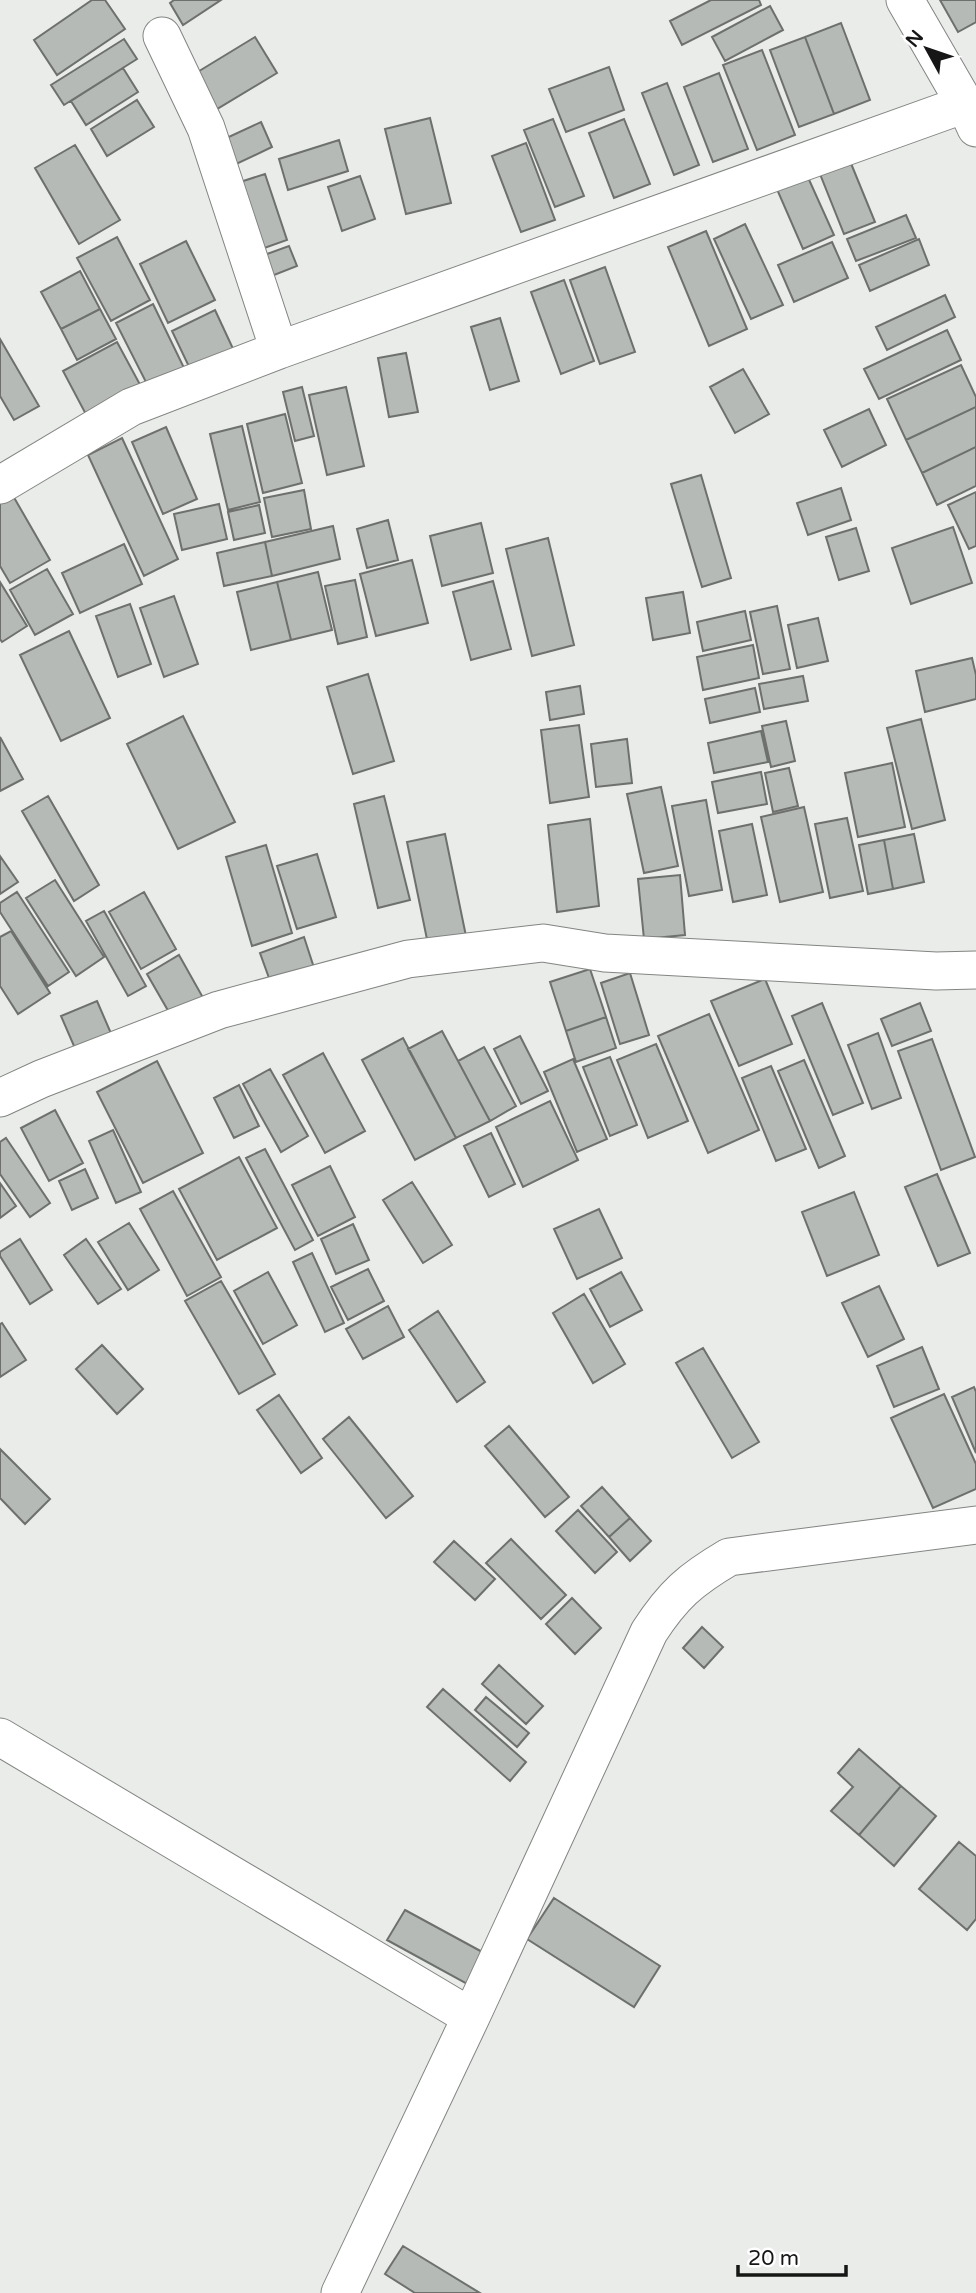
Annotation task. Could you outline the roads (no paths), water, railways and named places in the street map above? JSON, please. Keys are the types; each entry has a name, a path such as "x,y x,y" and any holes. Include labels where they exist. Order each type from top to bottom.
{"street":[{"path":"0,485 131,407 279,350 970,116 905,0"},
{"path":"162,36 206,128 279,350"},
{"path":"0,1098 41,1079 219,1010 408,959 543,943 605,953 936,971 976,970"},
{"path":"340,2293 649,1632 669,1602 697,1576 729,1558 976,1525"},
{"path":"0,1737 471,2017"}]}
